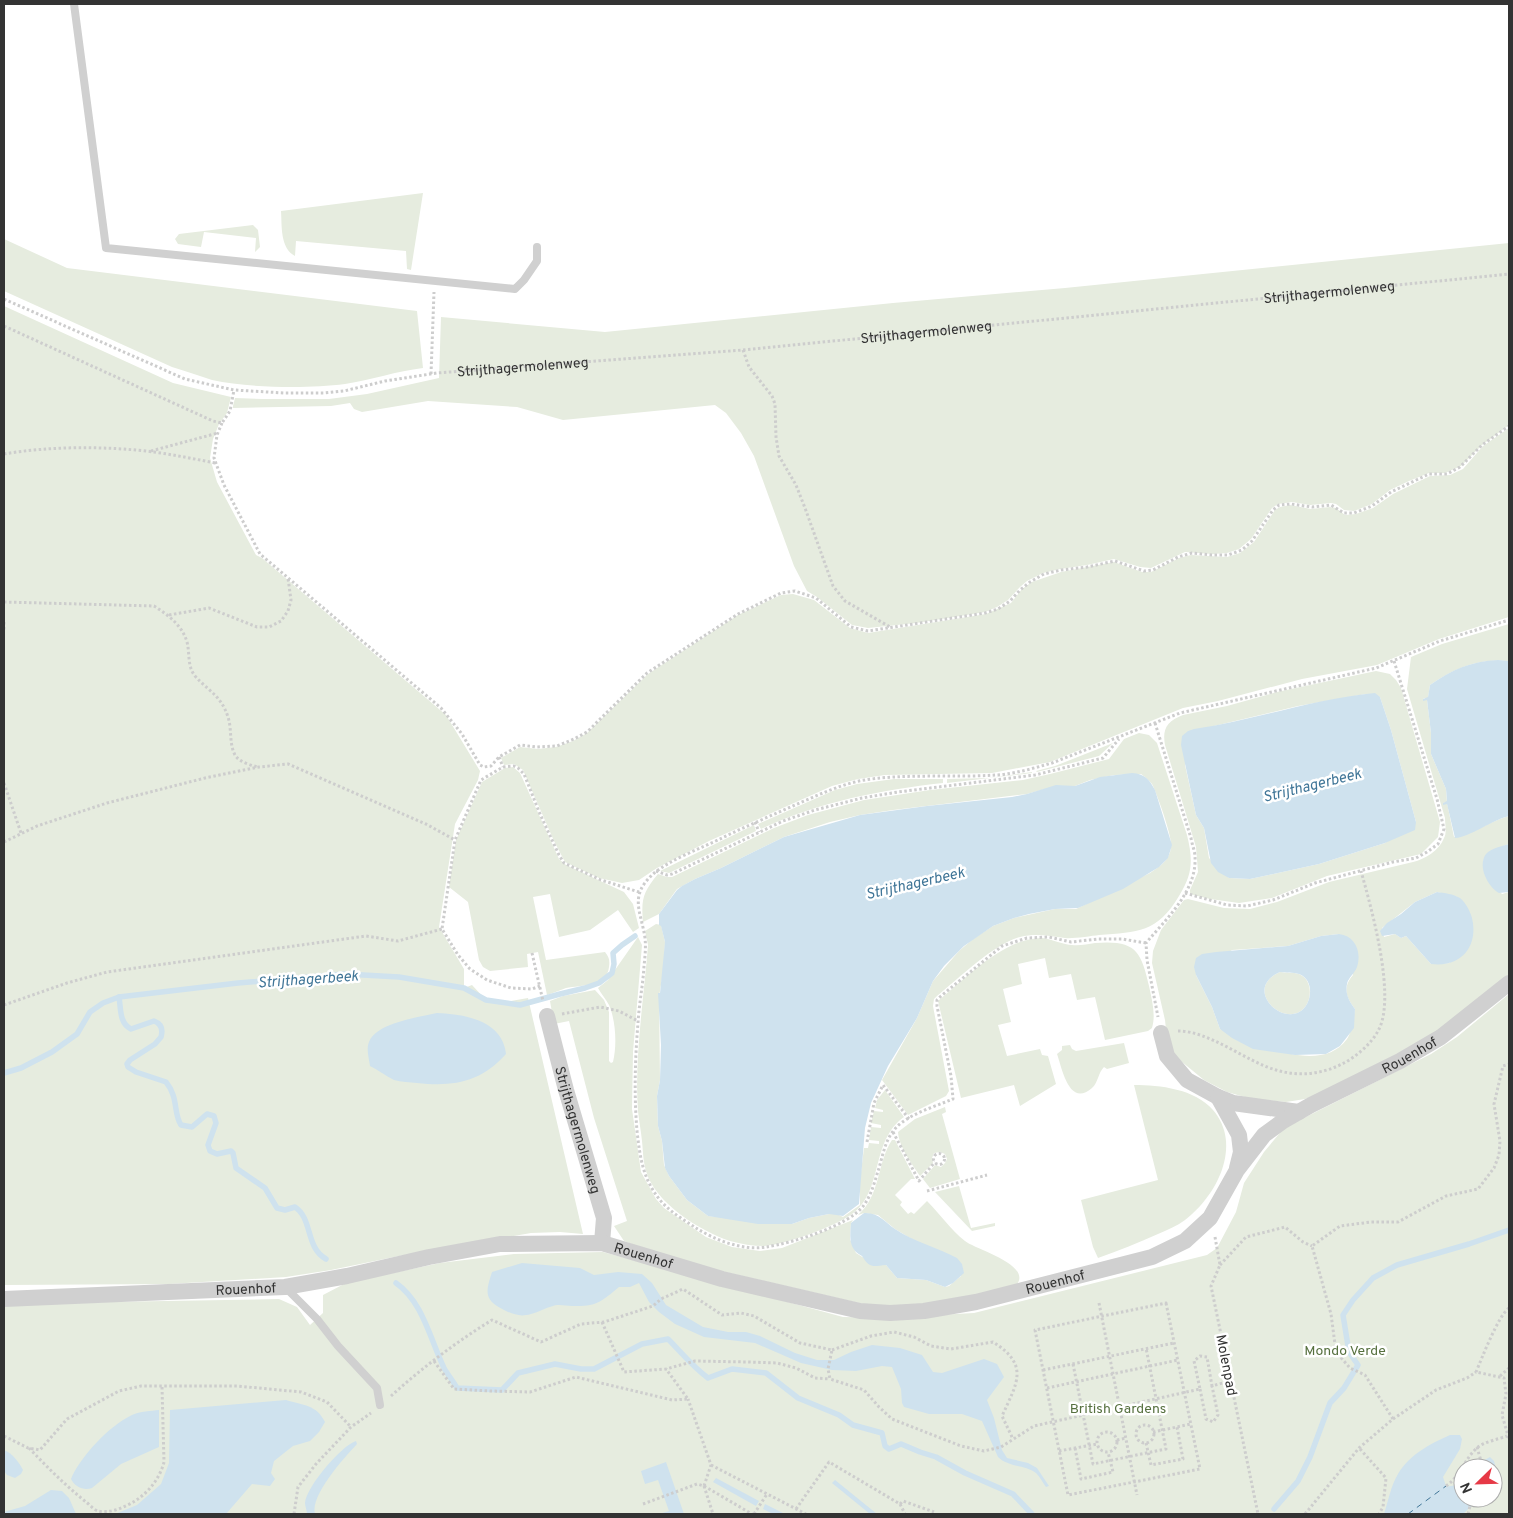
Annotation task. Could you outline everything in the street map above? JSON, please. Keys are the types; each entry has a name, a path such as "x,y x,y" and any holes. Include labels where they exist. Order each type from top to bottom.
{"street":[{"name":"Rouenhof","path":"4,1299 285,1287 500,1244 602,1243 722,1279 860,1311 890,1313 924,1311 976,1302 1152,1257 1185,1241 1210,1218 1237,1170 1264,1135 1299,1112 1400,1061 1442,1037 1509,984"},
{"name":"Strijthagermolenweg","path":"547,1016 566,1090 604,1218 602,1243"},
{"path":"1161,1033 1168,1056 1187,1080 1233,1103 1299,1112"},
{"name":"Rouenhof","path":"1218,1097 1239,1135 1241,1152 1237,1170"}],"lane":[{"path":"74,4 106,248 514,289 524,280 537,261 537,247"},
{"path":"285,1287 317,1319 338,1346 377,1388 380,1405"}],"path":[{"name":"Strijthagermolenweg","path":"4,299 185,379 234,390 284,393 344,391 385,381 431,374 743,350 1509,274"},
{"path":"431,374 434,281"},
{"path":"4,326 222,423"},
{"path":"743,350 749,367 772,396 775,404 776,437 779,456 796,485 833,586 845,601 890,627"},
{"path":"234,390 230,411 218,433 214,458 224,485 260,554 441,708 462,734 480,765 484,767 491,766 499,757 520,745 536,747 557,746 587,732 648,673 738,614 781,593 795,591 816,598 851,627 868,631 992,611 1010,601 1030,582 1044,574 1115,561 1144,570 1153,570 1178,556 1192,553 1228,555 1242,550 1252,541 1273,510 1279,505 1291,504 1312,507 1331,505 1344,513 1354,513 1372,506 1391,492 1429,474 1447,474 1460,468 1482,445 1509,426"},
{"path":"149,452 218,433"},
{"path":"4,454 25,450 111,448 216,463"},
{"path":"168,615 209,608 257,628 268,627 281,621 288,611 291,600 288,578"},
{"path":"4,602 154,606 168,615 180,628 187,641 189,664 194,675 212,690 223,705 228,717 232,746 236,757 246,764 259,767"},
{"path":"1146,943 1114,939 1071,942 1039,936 1027,938 1002,946 937,1000 952,1076 953,1099 928,1108 901,1123 883,1148 872,1192 866,1203 858,1212 841,1223 802,1238 764,1248 736,1245 706,1234 669,1209 659,1199 643,1172 634,1102 645,938 638,909 639,892 644,883 656,871 755,822 827,791 859,781 891,778 999,775 1033,768 1052,763 1180,713 1376,668 1440,641 1509,620"},
{"path":"4,622 4,630"},
{"path":"1185,893 1227,905 1247,906 1273,900 1316,883 1416,858 1438,844 1444,829 1437,800 1394,661"},
{"path":"1155,723 1191,838 1195,857 1192,878 1185,893 1173,912 1146,943 1146,960 1161,1033 1181,1031 1205,1037 1260,1065 1278,1071 1300,1074 1332,1069 1352,1059 1379,1030 1385,1010 1379,946 1361,871"},
{"path":"656,871 667,875 672,874 783,821 815,810 862,798 1035,775 1103,758 1120,737"},
{"path":"499,757 503,767"},
{"path":"4,842 37,826 106,803 170,786 259,767 288,764 426,824 454,840"},
{"path":"540,986 532,989 511,988 487,980 470,969 458,955 442,929 454,840 481,780 503,767 514,766 524,774 540,814 564,863 601,880 639,892"},
{"path":"1033,768 1035,775"},
{"path":"945,776 945,786"},
{"path":"4,783 21,833"},
{"path":"755,822 759,832"},
{"path":"4,1005 67,983 108,972 366,936 398,941 442,929"},
{"path":"532,952 541,992"},
{"path":"547,1016 600,1007 619,1011 638,1021"},
{"path":"1312,1246 1340,1226 1371,1222 1398,1222 1446,1196 1478,1189 1494,1168 1499,1155 1500,1141 1494,1104 1503,1066 1509,1064"},
{"path":"867,1142 874,1102 883,1085 909,1119"},
{"path":"893,1132 919,1180 935,1162"},
{"path":"927,1191 987,1175"},
{"path":"1210,1218 1220,1265"},
{"path":"1220,1265 1246,1237 1285,1227 1303,1242 1312,1246"},
{"path":"1312,1246 1328,1303 1336,1352 1350,1368 1364,1375 1393,1419"},
{"name":"Molenpad","path":"1220,1265 1211,1286 1258,1514"},
{"path":"294,1514 298,1487 316,1464 352,1427 421,1370 475,1330 492,1320 541,1342 581,1324 602,1321 654,1306 661,1299 683,1289 722,1314 741,1313 754,1316 800,1343 832,1350 871,1336 894,1332 914,1337 931,1346 951,1349 993,1342 1004,1349 1013,1361 1018,1374 1002,1416 1013,1439"},
{"path":"1099,1303 1138,1495"},
{"path":"1166,1303 1174,1343 1200,1469 1068,1496 1035,1330 1166,1303"},
{"path":"1305,1514 1359,1448 1393,1419 1436,1390 1467,1378 1476,1372 1498,1324 1509,1308"},
{"path":"602,1321 624,1372 666,1368 695,1361 777,1363 796,1368 815,1378 830,1379 864,1390 879,1408 892,1419 961,1446 984,1452 1001,1447 1034,1426 1200,1389"},
{"path":"1043,1370 1174,1343"},
{"path":"1072,1364 1093,1464 1130,1457 1166,1449 1146,1348"},
{"path":"830,1379 828,1369 832,1350"},
{"path":"1200,1356 1207,1357 1218,1415 1213,1422 1206,1419 1200,1389 1194,1361 1200,1356"},
{"path":"1047,1388 1178,1360"},
{"path":"434,1361 454,1388 490,1392 530,1392 576,1377 672,1400 688,1399"},
{"path":"666,1368 688,1399 711,1464 704,1486 713,1514"},
{"path":"1500,1376 1509,1368"},
{"path":"1446,1486 1450,1484 1464,1467 1477,1447 1508,1437 1502,1415 1506,1394 1504,1378 1476,1372"},
{"path":"1212,1386 1230,1381"},
{"path":"4,1436 28,1448 40,1450 67,1419 119,1391 141,1386 237,1386 301,1392 326,1402 352,1427"},
{"path":"28,1448 65,1484 97,1511 112,1511 127,1506 139,1499 162,1473 164,1462 162,1387"},
{"path":"1153,1432 1191,1424"},
{"path":"1142,1426 1148,1426 1153,1432 1152,1438 1146,1442 1141,1442 1136,1438 1137,1429 1142,1426"},
{"path":"1146,1442 1151,1465 1183,1459 1177,1427"},
{"path":"1104,1432 1111,1432 1117,1440 1114,1449 1108,1452 1100,1449 1097,1444 1099,1435 1104,1432"},
{"path":"1117,1440 1126,1438"},
{"path":"1059,1451 1097,1444"},
{"path":"1477,1447 1479,1458"},
{"path":"1075,1448 1081,1479 1113,1472 1108,1452"},
{"path":"1359,1448 1386,1478 1383,1507 1379,1514"},
{"path":"796,1508 830,1462 900,1504 905,1514"},
{"path":"711,1464 806,1514"},
{"path":"644,1504 697,1484 704,1486 753,1514 767,1494"},
{"path":"900,1504 903,1501 934,1512"}],"green space":[{"path":"423,193 411,270 407,269 406,251 296,241 295,256 284,242 281,211"},
{"path":"253,225 258,230 260,247 255,252 256,238 204,232 201,247 178,244 175,239 179,234"},
{"path":"4,239 67,268 417,311 423,368 345,384 314,387 261,386 212,380 172,367 4,291"},
{"path":"1509,243 1509,425 1482,445 1461,466 1445,473 1429,473 1409,481 1390,490 1372,504 1354,511 1344,510 1331,503 1310,505 1292,502 1278,504 1272,508 1251,539 1239,549 1227,553 1185,552 1151,568 1140,567 1114,559 1060,569 1043,573 1027,581 1008,600 985,612 916,623 868,628 852,625 807,591 794,566 754,456 741,433 726,413 715,405 563,420 517,407 428,401 362,412 354,409 350,403 331,406 233,408 235,398 329,399 367,394 439,378 441,317 605,332"},
{"path":"4,306 173,383 231,397 227,413 219,424 213,439 210,458 217,482 256,555 262,558 446,715 480,771 478,780 455,824 439,927 464,969 464,988 472,985 486,1000 499,1003 528,998 583,1234 560,1232 531,1233 286,1277 169,1284 4,1285"},
{"path":"1509,428 1509,617 1439,639 1377,665 1302,679 1183,708 1050,762 992,773 885,775 858,779 832,786 709,841 657,868 639,880 622,883 599,878 565,862 523,770 514,764 504,765 501,758 520,747 538,749 556,747 573,741 587,733 648,674 738,615 781,595 793,594 814,600 850,628 868,633 986,614 1011,603 1022,589 1032,582 1061,572 1114,562 1142,572 1151,572 1179,558 1191,555 1227,557 1240,553 1254,542 1275,510 1280,507 1290,505 1311,509 1330,507 1336,508 1345,515 1356,514 1373,508 1393,494 1430,476 1450,475 1463,469 1483,446"},
{"path":"1509,624 1509,661 1487,661 1458,669 1430,685 1428,698 1423,698 1427,700 1431,733 1431,754 1446,789 1447,802 1443,803 1447,803 1454,837 1509,816 1509,844 1489,853 1484,859 1483,864 1488,877 1502,894 1509,892 1509,975 1442,1028 1420,1042 1329,1090 1305,1099 1286,1102 1252,1099 1227,1092 1204,1080 1176,1057 1167,1039 1165,1020 1152,963 1153,951 1161,930 1184,900 1188,899 1224,908 1250,909 1277,902 1329,882 1418,861 1427,857 1439,847 1445,836 1445,818 1407,689 1411,657 1442,644","holes":["1437,892 1457,897 1450,963 1431,964 1406,936 1401,938 1395,934 1384,937 1382,928 1415,902","1339,934 1353,975 1347,984 1346,992 1355,1009 1349,1036 1335,1050 1320,1055 1303,1056 1285,1053 1220,1029 1212,1007 1196,975 1232,950 1288,946 1321,936"]},
{"path":"1376,671 1390,674 1401,688 1440,822 1438,837 1421,854 1327,876 1272,898 1239,903 1190,894 1198,872 1196,847 1165,745 1165,730 1169,723 1183,715 1227,706 1277,692","holes":["1366,694 1380,697 1416,822 1385,843 1319,864 1250,879 1229,878 1209,858 1204,828 1196,815 1185,765 1214,726 1298,706"]},
{"path":"1139,733 1149,735 1157,743 1187,835 1191,859 1184,888 1163,917 1145,928 1125,933 1072,938 1037,935 1020,937 999,946 977,962 934,999 933,1006 949,1091 946,1096 908,1115 882,1080 917,1018 933,981 959,951 993,926 1014,918 1055,909 1076,909 1150,873 1167,859 1171,842 1161,806 1152,784 1141,774 1114,775 1090,780 1075,786 1056,786 1027,794 893,810 830,822 784,837 695,879 677,889 659,914 643,922 642,907 644,896 658,874 672,877 774,828 808,815 864,800 930,790 1023,780 1050,774 1109,759 1124,739"},
{"path":"1113,743 1099,756 1036,771 1055,766"},
{"path":"513,767 520,773 559,859 566,865 624,892 633,904 639,928 633,932 618,910 590,930 559,937 550,894 533,897 546,960 605,952 609,959 609,967 607,974 598,982 566,988 547,995 538,952 527,954 528,967 490,971 483,967 479,960 468,902 449,887 456,840 482,782 505,768"},
{"path":"1032,773 947,783 947,779 989,778"},
{"path":"894,779 943,779 943,783 896,789 827,804 761,829 758,824 835,790 857,784"},
{"path":"754,825 756,831 669,873 660,871"},
{"path":"656,924 661,925 665,942 664,966 659,997 660,1080 657,1096 658,1126 662,1141 664,1165 669,1176 687,1200 708,1216 792,1224 829,1214 837,1214 843,1217 860,1205 860,1180 864,1148 868,1148 869,1143 879,1144 879,1141 869,1140 871,1127 881,1128 881,1125 871,1123 874,1111 883,1112 883,1110 875,1108 877,1100 885,1090 904,1117 893,1127 886,1139 869,1193 862,1204 852,1214 796,1239 773,1245 747,1245 730,1241 693,1223 669,1205 651,1183 646,1171 638,1111 637,1071 648,945 645,931"},
{"path":"638,937 642,945 633,1052 632,1109 641,1172 656,1199 664,1208 706,1237 732,1247 760,1251 782,1248 853,1220 851,1223 850,1239 856,1253 864,1258 886,1265 897,1278 926,1280 945,1287 949,1286 961,1276 957,1259 915,1241 895,1229 878,1215 864,1213 858,1215 871,1198 887,1149 892,1140 895,1140 915,1179 911,1179 895,1195 902,1202 900,1205 908,1214 911,1212 914,1214 927,1201 965,1241 1004,1260 1013,1267 1018,1273 1019,1281 1012,1289 905,1307 863,1304 712,1269 624,1241 614,1226 627,1221 594,1118 569,1021 554,1024 550,1001 563,996 595,990 604,1000 609,1012 609,1061 613,1062 615,1041 613,1018 609,1005 598,988 608,980"},
{"path":"1042,938 1075,945 1119,943 1134,950 1143,964 1149,986 1154,1013 1152,1028 1148,1031 1105,1040 1095,997 1077,1000 1071,974 1049,978 1045,958 1018,964 1022,984 1003,989 1011,1022 998,1025 1007,1056 1040,1049 1042,1055 1048,1056 1056,1084 1020,1106 1014,1085 961,1098 938,1001 987,960 1000,952 1014,944"},
{"path":"1280,972 1299,974 1308,983 1310,991 1309,1000 1299,1012 1290,1014 1280,1012 1266,998 1265,989 1269,980"},
{"name":"Mondo Verde","path":"1509,994 1509,1514 4,1514 4,1306 45,1303 279,1299 297,1307 310,1325 323,1313 323,1295 346,1283 440,1263 514,1254 603,1252 843,1317 900,1318 974,1313 1207,1255 1217,1248 1236,1212 1244,1183 1264,1152 1284,1128 1431,1054 1457,1037"},
{"path":"1124,1043 1129,1063 1107,1069 1104,1067 1094,1086 1084,1093 1072,1090 1064,1076 1057,1054 1062,1050 1062,1046 1070,1045 1076,1051"},
{"path":"1134,1085 1166,1087 1197,1097 1206,1103 1222,1124 1226,1139 1226,1154 1216,1184 1197,1210 1185,1220 1172,1228 1098,1258 1093,1247 1081,1200 1158,1180"},
{"path":"945,1107 946,1112 942,1114 960,1179 930,1188 923,1179 935,1165 941,1167 945,1163 947,1159 945,1154 940,1152 934,1153 933,1163 920,1176 903,1149 898,1132 915,1119"},
{"path":"959,1186 971,1228 995,1223 995,1226 972,1231 935,1192"}],"water":[{"path":"1498,660 1509,661 1509,816 1467,835 1455,838 1447,804 1443,805 1447,801 1446,789 1431,754 1431,733 1427,700 1423,701 1423,699 1428,697 1430,685 1446,675 1470,664"},
{"path":"1375,693 1380,697 1391,730 1416,822 1415,830 1385,843 1319,864 1250,879 1229,878 1218,872 1211,863 1204,828 1196,815 1181,745 1182,736 1194,729 1329,700"},
{"path":"1132,773 1146,778 1155,790 1172,845 1168,858 1159,867 1123,889 1078,908 1055,909 1029,914 993,926 964,946 944,966 933,981 917,1018 888,1066 871,1103 865,1128 859,1204 843,1216 829,1214 792,1224 758,1224 708,1216 687,1200 665,1168 658,1126 657,1096 660,1080 661,1045 658,993 660,993 665,942 661,926 659,925 659,914 677,890 695,879 784,837 860,815 1012,797 1056,785 1075,786 1100,777"},
{"path":"1509,844 1509,892 1499,893 1491,886 1485,876 1483,870 1484,859 1491,850"},
{"path":"1437,892 1460,898 1466,905 1472,918 1473,938 1470,946 1459,959 1451,963 1431,964 1406,936 1401,938 1395,934 1382,936 1380,931 1387,923 1415,902"},
{"path":"1345,935 1356,945 1359,955 1357,967 1347,984 1348,997 1355,1009 1354,1028 1340,1046 1326,1054 1295,1055 1253,1049 1220,1029 1212,1007 1196,975 1194,967 1196,958 1202,954 1216,952 1288,946 1321,936","holes":["1280,972 1299,974 1309,983 1309,1000 1299,1012 1290,1014 1280,1012 1266,998 1265,989 1269,980"]},
{"path":"437,1013 459,1015 481,1021 498,1034 506,1054 487,1071 477,1077 455,1083 403,1082 394,1080 370,1066 368,1045 373,1035 399,1022"},
{"path":"864,1213 873,1214 902,1234 957,1258 962,1264 964,1273 953,1283 945,1287 926,1280 897,1278 886,1265 870,1265 854,1250 850,1238 851,1223"},
{"path":"522,1263 580,1268 594,1275 618,1272 642,1274 652,1283 666,1305 703,1327 728,1332 746,1332 760,1336 795,1353 817,1360 834,1360 872,1345 900,1348 922,1355 933,1372 942,1373 984,1359 997,1364 1004,1377 987,1400 994,1418 1002,1450 1007,1458 1028,1463 1037,1468 1049,1486 1046,1487 1032,1470 1007,1463 998,1457 982,1421 962,1414 929,1414 904,1407 901,1389 892,1367 882,1366 856,1371 832,1370 801,1363 755,1343 704,1337 675,1324 659,1312 649,1302 639,1283 630,1287 619,1287 603,1300 587,1306 555,1305 524,1315 509,1312 490,1300 488,1286 492,1272"},
{"path":"286,1400 314,1409 322,1416 325,1422 310,1441 293,1446 274,1461 271,1473 275,1479 270,1486 252,1484 226,1514 115,1514 137,1505 161,1484 169,1463 170,1410"},
{"path":"159,1410 159,1447 121,1464 92,1488 83,1489 73,1482 71,1479 81,1461 114,1426 135,1414"},
{"path":"1450,1435 1460,1435 1462,1439 1460,1449 1443,1477 1446,1486 1453,1486 1453,1508 1469,1508 1463,1514 1384,1514 1393,1483 1398,1474 1414,1455"},
{"path":"356,1441 357,1444 323,1487 315,1506 315,1514 307,1514 305,1503 311,1487 334,1458"},
{"path":"4,1450 15,1458 23,1470 15,1478 7,1475 4,1471"},
{"path":"666,1462 684,1514 659,1514 669,1511 658,1480 645,1484 641,1471"},
{"path":"716,1478 759,1501 756,1506 713,1482"},
{"path":"835,1480 877,1514 870,1514 832,1483"},
{"path":"51,1490 62,1491 69,1498 76,1514 4,1514 4,1512 25,1506"},
{"path":"765,1504 785,1514 773,1514 763,1509"}],"waterway":[{"name":"Strijthagerbeek","path":"4,1073 21,1068 52,1052 77,1034 90,1012 103,1003 119,997 238,983 345,974 399,977 464,988 486,1000 520,1005 599,983 612,973 614,964 613,953 635,936"},
{"path":"119,997 122,1019 127,1026 131,1029 154,1021 159,1024 162,1030 161,1037 155,1044 130,1060 127,1064 128,1067 136,1072 166,1082 173,1094 181,1125 192,1127 207,1114 214,1116 216,1123 208,1145 210,1151 217,1154 231,1151 236,1168 265,1188 277,1208 285,1210 295,1207 301,1212 315,1248 326,1259"},
{"path":"1274,1509 1298,1481 1310,1457 1330,1403 1344,1388 1358,1365 1349,1352 1343,1315 1353,1300 1373,1278 1397,1265 1509,1230"},
{"path":"396,1283 413,1300 425,1322 444,1368 457,1388 502,1390 518,1373 555,1364 581,1369 594,1369 642,1344 668,1339 708,1378 732,1369 766,1373 798,1398 839,1415 853,1425 882,1433 885,1446 889,1449 901,1444 936,1457 965,1473 1013,1494 1032,1514"}],"ferry route":[{"path":"1408,1514 1446,1486"}],"park label":[{"name":"British Gardens","path":"1118,1408"}]}
